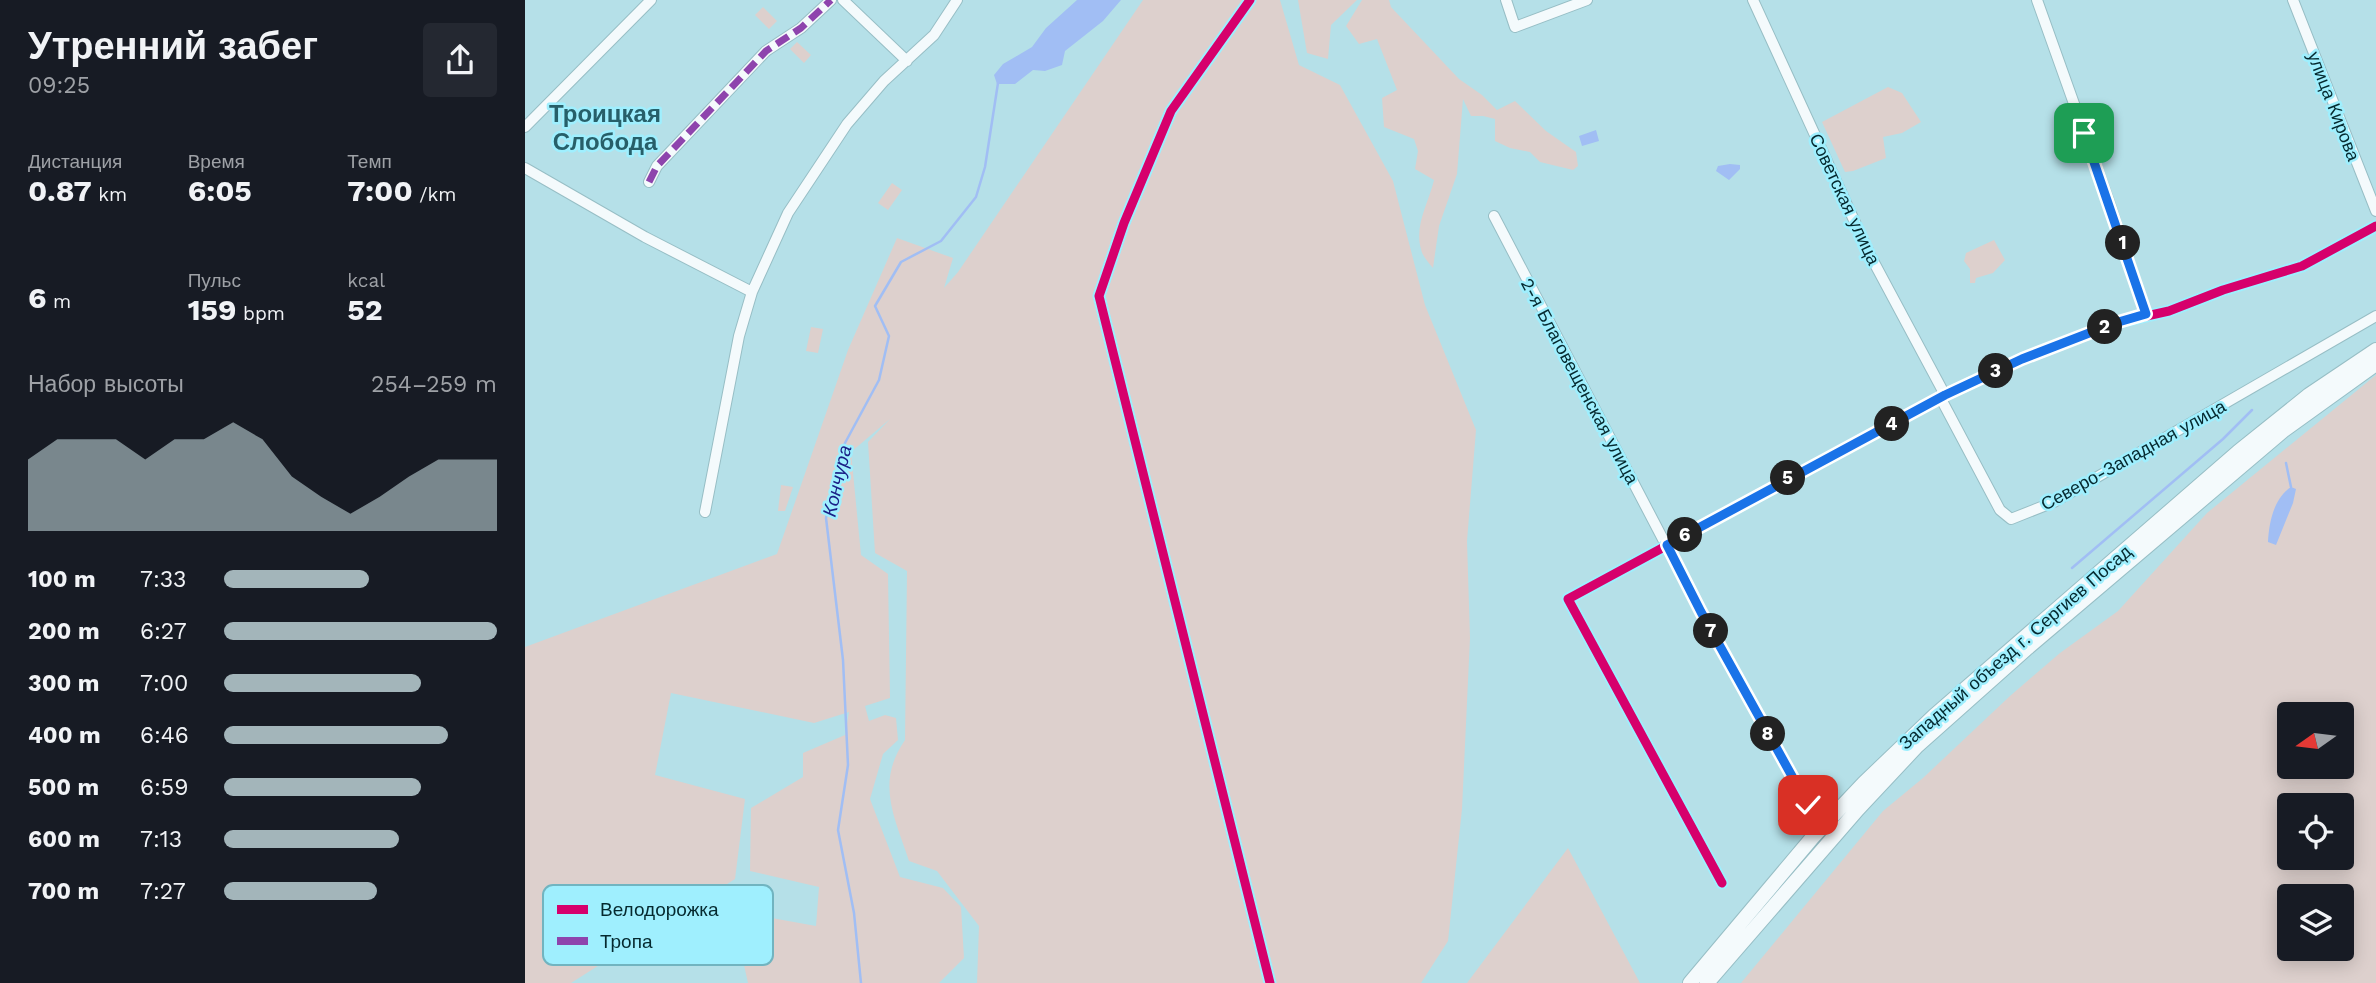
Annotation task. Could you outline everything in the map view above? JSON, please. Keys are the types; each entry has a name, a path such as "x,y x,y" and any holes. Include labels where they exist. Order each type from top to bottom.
{"main road":[{"name":"Западный объезд г. Сергиев Посад","path":"1691,983 1811,838 1934,716 2238,452 2309,395 2376,349"},
{"name":"Западный объезд г. Сергиев Посад","path":"1707,983 1917,746 2036,640 2284,430 2376,364"}],"street":[{"path":"525,127 651,0"},
{"path":"649,182 657,166 766,51 801,28 831,0"},
{"path":"843,0 907,61"},
{"path":"705,512 729,380 752,292 788,213 846,124 884,81 935,35 957,0"},
{"path":"1250,0 1171,111 1124,223 1099,296 1270,983"},
{"path":"1506,0 1515,27 1587,0"},
{"name":"Советская улица","path":"1753,0 1870,255 1942,396"},
{"path":"2037,0 2146,314"},
{"name":"улица Кирова","path":"2293,0 2376,211"},
{"path":"525,168 645,237 752,292"},
{"name":"2-я Благовещенская улица","path":"1494,216 1701,612 1808,805"},
{"path":"1722,883 1568,599 1942,396 2022,359 2115,323 2169,311 2223,290 2302,266 2376,226"},
{"name":"Северо-Западная улица","path":"1942,396 2000,510 2011,519 2054,502 2376,316"}],"shaded area":[{"path":"1143,0 1280,0 1299,65 1340,85 1393,181 1425,305 1476,430 1467,541 1470,638 1462,809 1448,941 1421,983 977,983 979,926 937,871 909,861 891,800 891,771 905,740 907,571 875,553 868,442 890,419 851,452 861,555 888,574 890,698 865,706 869,721 885,715 896,718 898,740 883,754 870,799 900,877 943,888 961,907 964,958 939,983 748,983 744,965 773,965 773,918 816,926 819,887 750,871 751,808 803,777 803,753 845,735 849,712 814,723 671,693 655,775 745,799 735,879 726,885 543,885 543,965 599,965 571,983 525,983 525,647 777,554 848,350 897,238 953,258 944,288 958,272"},
{"path":"1298,0 1357,0 1331,25 1328,59 1307,53"},
{"path":"1362,0 1389,0 1391,7 1459,79 1482,95 1497,110 1515,101 1546,131 1576,152 1578,166 1573,170 1540,162 1530,152 1510,148 1495,141 1495,119 1471,116 1463,99 1457,174 1439,226 1433,268 1422,252 1419,231 1434,180 1415,169 1418,151 1414,139 1384,127 1382,98 1397,90 1377,39 1359,44 1346,26"},
{"path":"763,7 777,21 769,29 755,15"},
{"path":"797,42 811,55 804,63 790,49"},
{"path":"1888,87 1902,93 1921,122 1902,133 1883,137 1886,158 1845,172 1822,122"},
{"path":"892,183 902,190 888,210 878,203"},
{"path":"1994,240 2005,260 1993,273 1976,278 1975,283 1970,283 1970,269 1964,261 1966,253"},
{"path":"811,327 823,329 818,353 806,351"},
{"path":"2376,375 2376,983 1741,983 1883,811 2060,653 2118,611 2207,513"},
{"path":"781,485 793,487 785,511 778,511"},
{"path":"1568,848 1640,983 1467,983"}],"water":[{"path":"1077,0 1121,0 1103,21 1065,51 1062,65 1045,71 1033,70 1015,84 997,84 994,75 1003,64 1032,47 1046,28"},
{"path":"1596,130 1599,141 1582,146 1579,136"},
{"path":"1740,165 1740,169 1729,180 1716,171 1718,166"},
{"path":"2291,487 2296,489 2293,503 2276,545 2268,542 2271,519 2280,497"}],"waterway":[{"name":"Кончура","path":"861,983 854,913 838,830 848,765 843,660 826,518 845,443 879,380 889,336 875,306 901,262 941,241 976,197 985,167 998,83"},
{"path":"2072,568 2223,439 2252,410"},
{"path":"2286,463 2291,487"}],"marked path":[{"path":"649,182 657,166 766,51 801,28 831,0"}],"cycle path":[{"path":"1250,0 1171,111 1124,223 1099,296 1270,983"},
{"path":"1722,883 1568,599 1945,395 2022,359 2115,323 2169,311 2223,290 2302,266 2376,226"}],"district":[{"name":"Троицкая Слобода","path":"605,128"}],"route":[{"path":"1808,805 1667,545 1945,395 2022,359 2115,323 2146,314 2084,133"}]}
